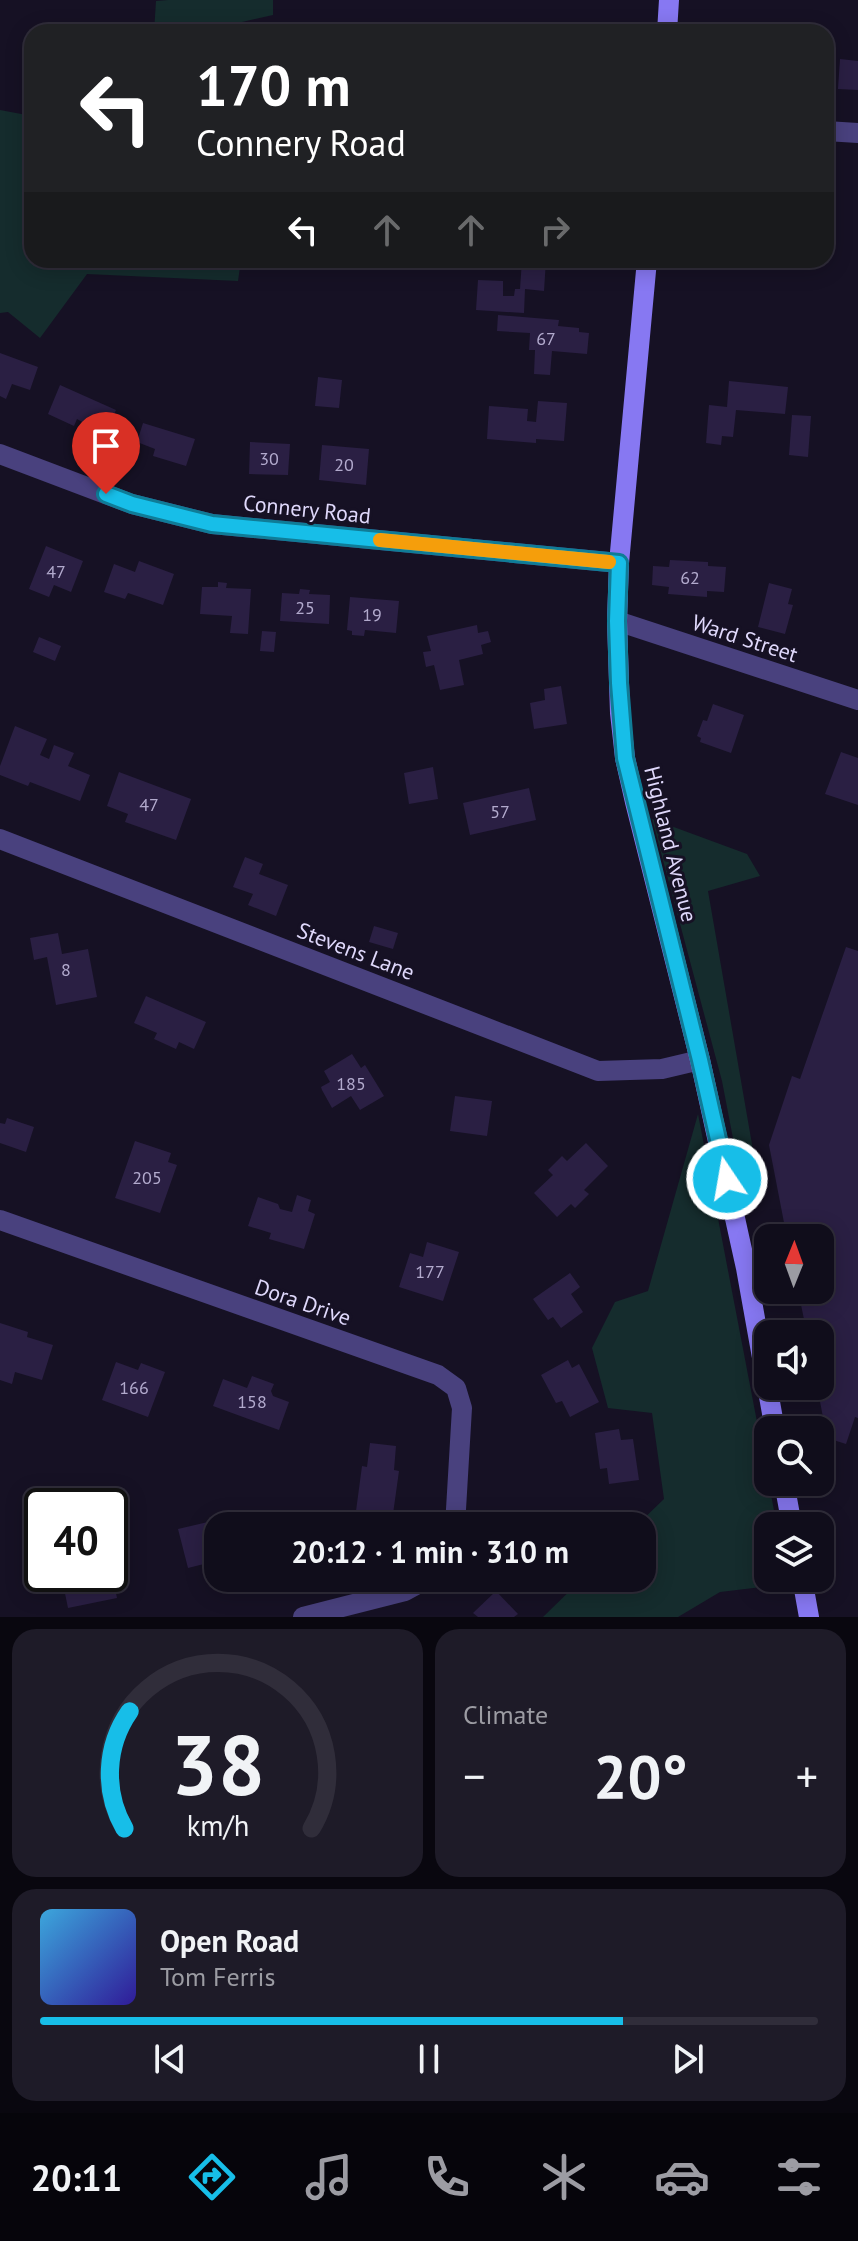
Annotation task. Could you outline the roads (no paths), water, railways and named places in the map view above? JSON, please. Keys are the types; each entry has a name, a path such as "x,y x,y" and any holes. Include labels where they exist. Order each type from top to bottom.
{"street":[{"path":"668,24 669,0"},
{"path":"834,132 858,133"},
{"name":"Highland Avenue","path":"646,268 619,563 620,713 625,758 700,1060 746,1268 772,1416"},
{"name":"Connery Road","path":"0,454 132,504 212,524 619,563"},
{"name":"Ward Street","path":"617,621 858,700"},
{"name":"Stevens Lane","path":"0,839 598,1071 662,1069 700,1060"},
{"name":"Dora Drive","path":"0,1220 438,1375 456,1388 462,1408 456,1512"},
{"path":"303,1617 401,1592"},
{"path":"805,1592 809,1617"}]}
